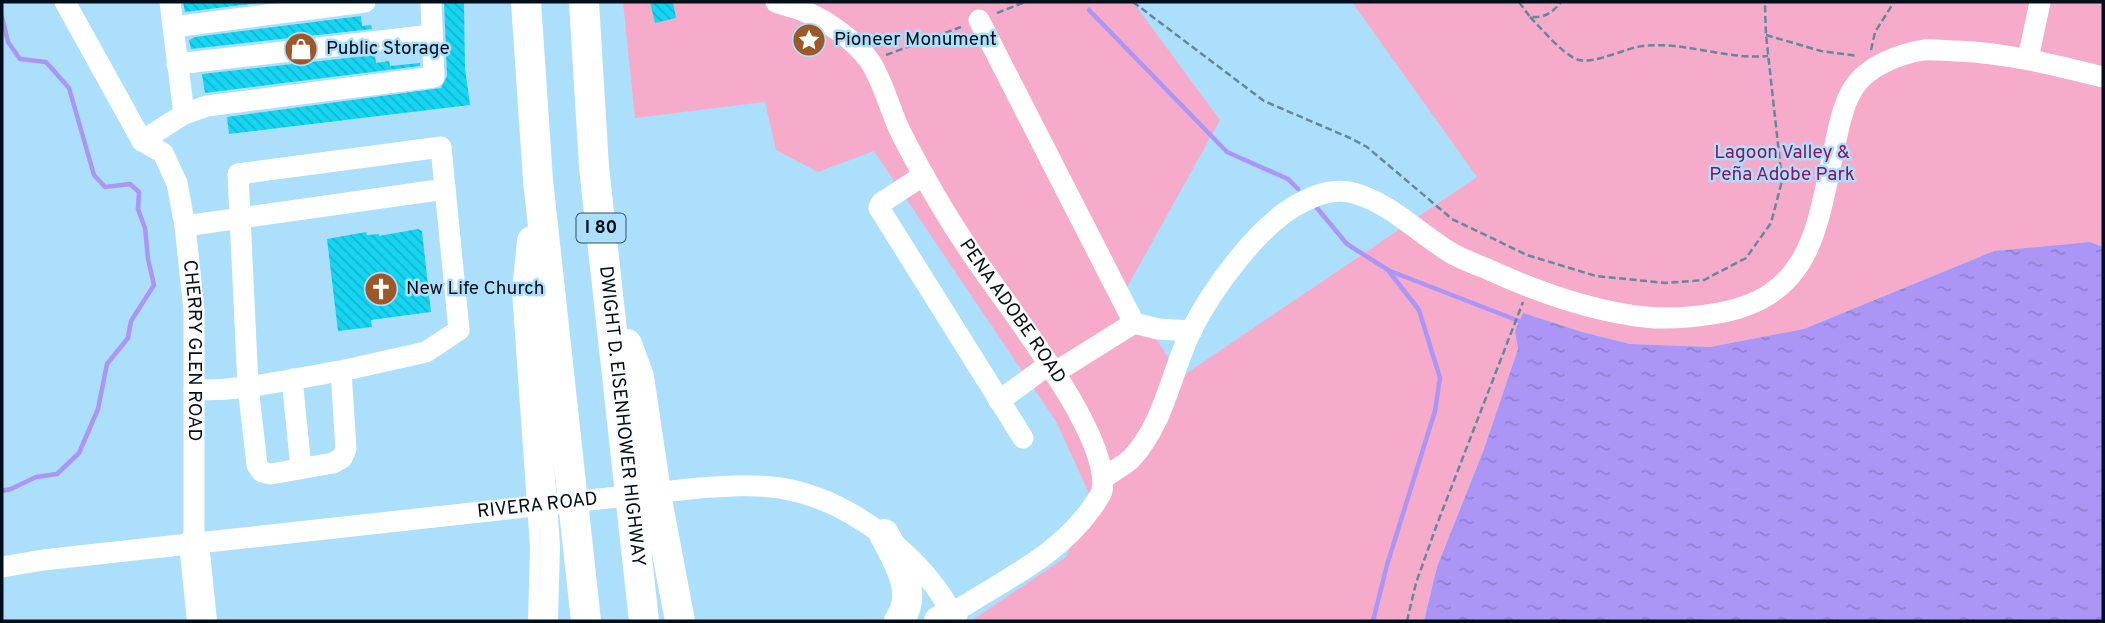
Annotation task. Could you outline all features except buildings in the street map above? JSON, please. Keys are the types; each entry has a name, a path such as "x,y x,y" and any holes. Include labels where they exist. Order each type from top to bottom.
{"highway":[{"path":"526,2 538,180 586,621"},
{"name":"DWIGHT D. EISENHOWER HIGHWAY","path":"584,2 594,167 645,621"},
{"path":"538,180 527,291 545,546 543,621"},
{"path":"607,284 639,377 658,505 680,621"},
{"path":"884,534 908,589 904,614 899,621"},
{"path":"194,543 202,621"}],"street":[{"name":"CHERRY GLEN ROAD","path":"65,2 142,141 163,153 177,183 185,226 194,310 194,543"},
{"path":"170,2 184,114"},
{"path":"174,27 365,2"},
{"path":"142,141 184,114 207,106 434,78 430,2"},
{"name":"PENA ADOBE ROAD","path":"776,2 806,12 828,24 850,40 869,61 901,132 967,247 1072,399 1091,435 1103,478"},
{"path":"2028,59 2040,2"},
{"path":"979,20 1134,323"},
{"path":"177,64 432,35"},
{"path":"949,619 1037,562 1077,528 1101,494 1103,478 1130,460 1154,427 1192,331 1217,288 1268,227 1290,208 1327,191 1354,193 1376,202 1451,253 1541,292 1603,309 1646,317 1688,318 1741,309 1769,297 1788,281 1805,257 1817,225 1844,110 1854,87 1883,63 1925,50 1989,53 2028,59 2103,77"},
{"path":"194,390 222,391 248,386 341,371 426,352 459,330 441,148 238,174 248,386 257,465 262,472 271,474 333,463 342,458 346,449 341,371"},
{"path":"924,175 881,203 879,208 1023,438"},
{"path":"185,226 445,189"},
{"path":"999,401 1134,323 1158,329 1192,331"},
{"path":"292,379 301,468"},
{"name":"RIVERA ROAD","path":"194,543 699,488 752,485 783,488 835,506 884,534 929,579 949,619"},
{"path":"2,568 43,560 194,543"}],"path":[{"path":"869,61 1025,2"},
{"path":"1133,2 1264,101 1367,148 1452,219 1528,255 1596,276 1666,283 1704,280 1746,258 1771,223 1782,181 1766,35 1767,2"},
{"path":"1519,2 1530,18 1571,57 1583,61 1642,46 1665,46 1742,57 1768,56"},
{"path":"1530,18 1541,18 1552,12 1561,2"},
{"path":"1766,35 1821,51 1870,56 1875,32 1894,2"},
{"path":"1407,621 1416,583 1436,527 1519,310"}],"green space":[{"name":"Lagoon Valley & Peña Adobe Park","path":"623,2 1133,2 1220,120 1125,291 1181,377 1477,177 1352,2 2103,2 2103,247 2090,242 1994,251 1804,329 1710,347 1630,344 1523,313 1515,331 1518,349 1484,449 1437,567 1424,621 975,621 974,619 1066,557 1091,498 1057,423 874,151 818,172 776,150 765,102 635,118"}],"water":[{"path":"2090,242 2103,247 2103,621 1424,621 1437,567 1484,449 1518,349 1515,331 1523,313 1630,344 1710,347 1804,329 1994,251"}],"waterway":[{"path":"1089,10 1227,152 1288,179 1298,189"},
{"path":"2,17 8,42 20,59 46,62 69,88 94,175 105,187 130,184 139,192 138,209 145,228 154,285 131,321 128,338 107,364 98,409 79,453 57,474 36,477 2,491"},
{"path":"1317,208 1347,244 1388,270 1419,310 1440,378 1435,411 1387,565 1373,621"},
{"path":"1390,271 1519,321"}],"place":[{"name":"Pioneer Monument","path":"809,40"},
{"name":"Public Storage","path":"301,49"},
{"name":"New Life Church","path":"381,289"}]}
